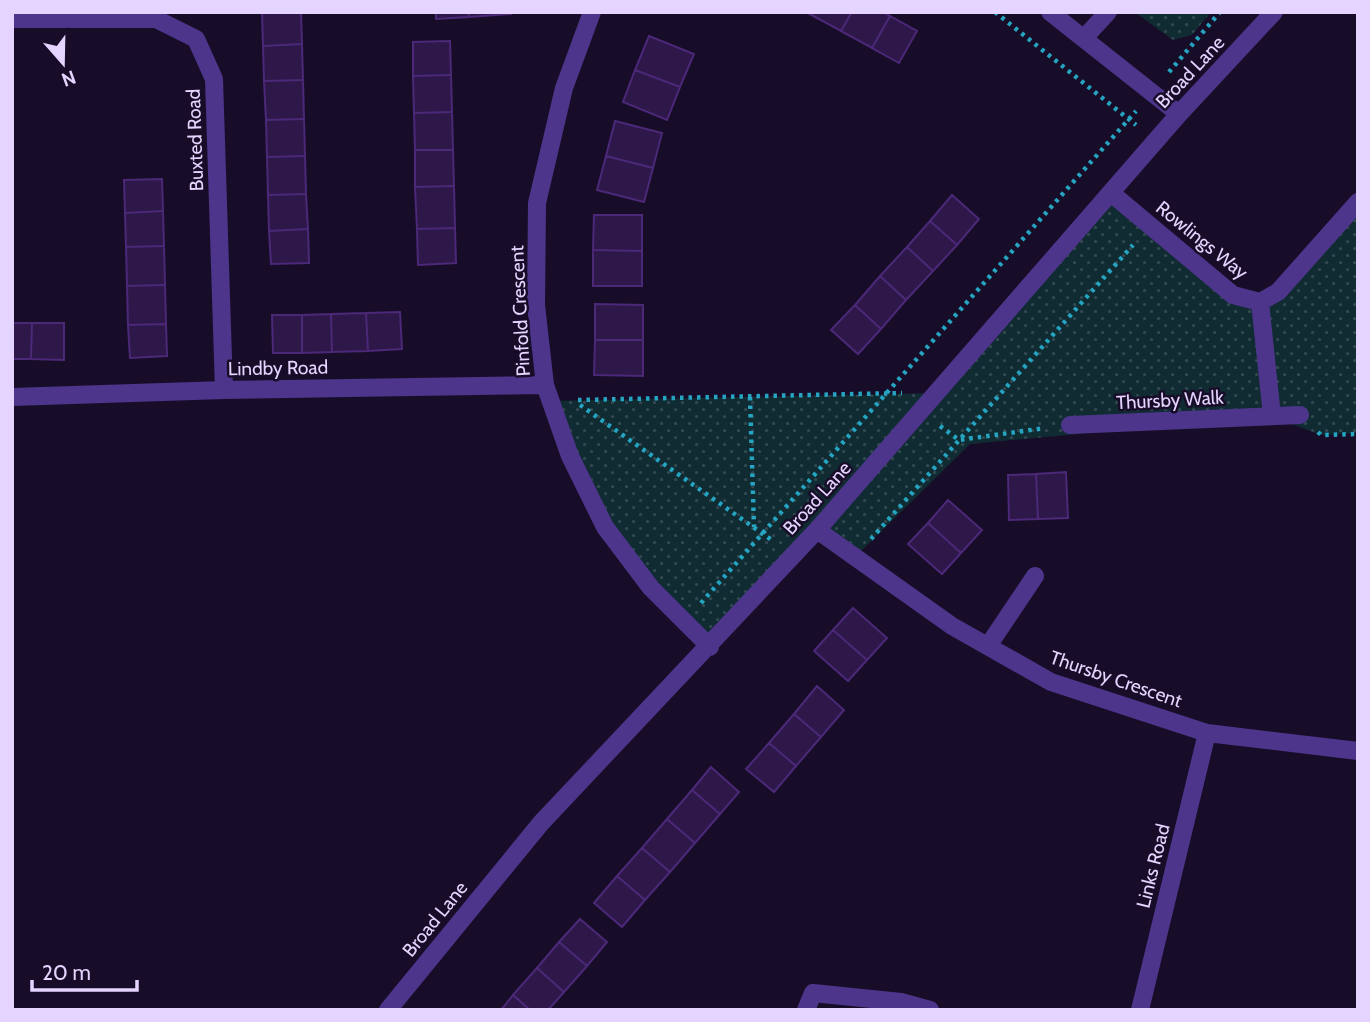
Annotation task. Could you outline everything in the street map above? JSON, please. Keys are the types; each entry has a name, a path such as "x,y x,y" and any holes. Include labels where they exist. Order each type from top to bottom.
{"street":[{"name":"Pinfold Crescent","path":"592,12 564,88 537,203 536,305 545,385 570,457 605,527 650,589 710,647"},
{"path":"1050,12 1179,114"},
{"path":"1084,38 1108,12"},
{"name":"Broad Lane","path":"388,1010 541,823 710,647 817,530 1179,114 1274,12"},
{"name":"Buxted Road","path":"12,19 156,19 196,39 214,79 224,390"},
{"name":"Rowlings Way","path":"1111,193 1233,295 1260,302 1278,292 1358,202"},
{"path":"1260,302 1272,416"},
{"name":"Lindby Road","path":"12,397 224,390 545,385"},
{"name":"Thursby Walk","path":"1070,425 1300,415"},
{"name":"Thursby Crescent","path":"817,530 952,626 1051,682 1207,733 1358,751"},
{"path":"988,646 1035,576"},
{"name":"Links Road","path":"1140,1010 1207,733"},
{"path":"806,1010 813,993 901,1002 930,1010"}],"path":[{"path":"995,12 1156,141"},
{"path":"684,622 1129,119 1220,12"},
{"path":"855,557 1150,226"},
{"path":"794,555 574,400 938,393"},
{"path":"750,397 754,527"},
{"path":"920,412 959,440 1070,425"},
{"path":"1300,415 1321,435 1358,434"}],"green space":[{"path":"1211,12 1192,35 1173,40 1136,13"},
{"path":"1111,193 1224,288 1259,302 1358,199 1358,433 1321,435 1271,416 970,444 855,557 817,530 710,647 605,527 551,401 937,393"}],"building":[{"path":"262,12 301,12 302,44 263,46"},
{"path":"436,12 469,12 469,17 436,19"},
{"path":"469,12 511,12 511,14 469,17"},
{"path":"806,12 852,12 841,31"},
{"path":"852,12 883,12 890,16 872,48 841,31"},
{"path":"890,16 917,31 899,63 872,48"},
{"path":"649,36 694,54 680,87 635,70"},
{"path":"450,41 451,75 413,76 413,42"},
{"path":"302,44 303,80 264,81 263,46"},
{"path":"635,70 680,87 667,120 623,102"},
{"path":"451,75 452,112 414,113 413,76"},
{"path":"303,80 304,119 266,120 264,81"},
{"path":"452,112 453,150 415,150 414,113"},
{"path":"304,119 305,156 267,157 266,120"},
{"path":"615,121 662,133 653,168 606,156"},
{"path":"415,150 453,150 454,186 415,187"},
{"path":"305,156 306,194 268,195 267,157"},
{"path":"606,156 653,168 644,202 597,190"},
{"path":"162,179 163,211 125,213 124,180"},
{"path":"454,186 455,228 417,229 415,187"},
{"path":"306,194 308,229 269,231 268,195"},
{"path":"952,195 979,219 957,245 930,221"},
{"path":"163,211 164,246 126,247 125,213"},
{"path":"594,215 642,215 642,251 593,250"},
{"path":"930,221 957,245 933,271 907,247"},
{"path":"455,228 456,263 418,265 417,229"},
{"path":"308,229 309,263 271,264 269,231"},
{"path":"164,246 165,285 127,286 126,247"},
{"path":"907,247 933,271 906,300 880,276"},
{"path":"593,250 642,251 642,286 593,286"},
{"path":"880,276 906,300 881,329 855,305"},
{"path":"165,285 166,324 128,325 127,286"},
{"path":"595,304 643,305 643,340 595,340"},
{"path":"855,305 881,329 858,354 831,330"},
{"path":"400,312 402,349 368,351 366,313"},
{"path":"366,313 368,351 332,352 331,314"},
{"path":"331,314 332,352 302,353 302,315"},
{"path":"272,315 302,315 302,353 273,353"},
{"path":"12,323 32,323 31,359 12,359"},
{"path":"32,323 64,323 64,360 31,359"},
{"path":"166,324 167,356 130,358 128,325"},
{"path":"595,340 643,340 643,376 594,375"},
{"path":"1066,472 1068,518 1038,519 1036,474"},
{"path":"1036,474 1038,519 1009,520 1008,475"},
{"path":"948,500 982,530 961,553 928,523"},
{"path":"928,523 961,553 942,574 908,544"},
{"path":"853,608 887,638 867,660 833,630"},
{"path":"833,630 867,660 848,681 814,651"},
{"path":"817,686 844,710 821,737 794,714"},
{"path":"794,714 821,737 796,766 769,743"},
{"path":"769,743 796,766 774,792 746,769"},
{"path":"711,767 739,792 720,814 692,790"},
{"path":"692,790 720,814 695,843 667,819"},
{"path":"667,819 695,843 670,872 642,848"},
{"path":"642,848 670,872 645,900 617,876"},
{"path":"617,876 645,900 622,927 594,903"},
{"path":"580,919 607,942 587,966 559,942"},
{"path":"559,942 587,966 564,992 537,968"},
{"path":"537,968 564,992 548,1010 530,1010 513,995"},
{"path":"513,995 530,1010 501,1010"}]}
